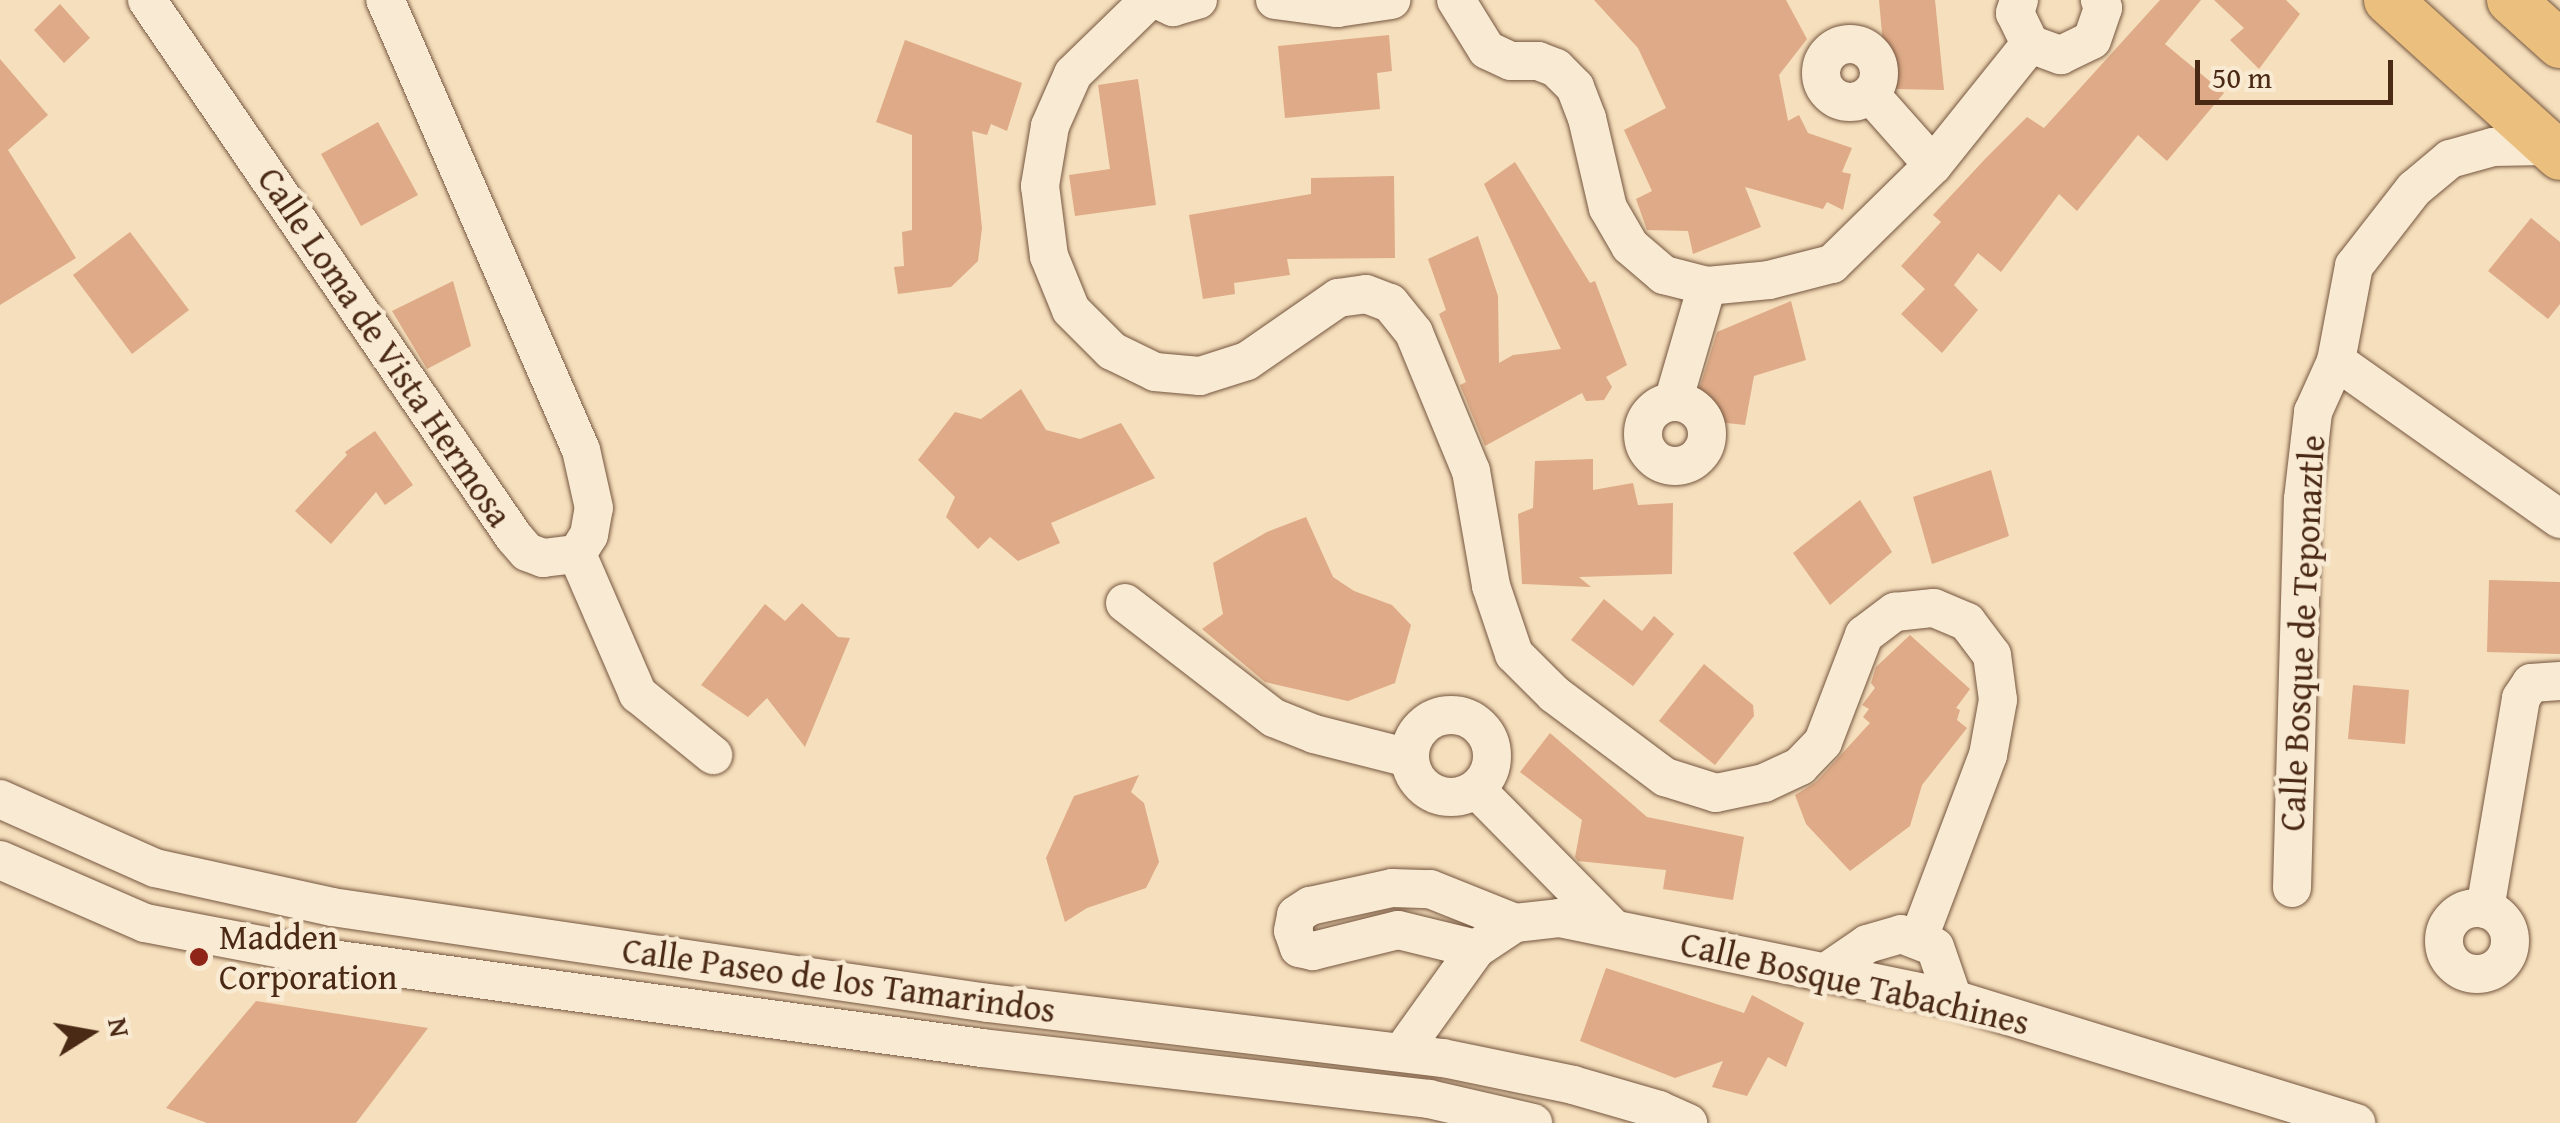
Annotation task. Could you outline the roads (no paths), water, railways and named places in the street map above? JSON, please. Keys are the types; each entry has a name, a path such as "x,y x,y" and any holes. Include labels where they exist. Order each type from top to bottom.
{"main road":[{"path":"2388,0 2553,151"},
{"path":"2511,0 2560,44"}],"street":[{"name":"Calle Loma de Vista Hermosa","path":"146,0 514,537 527,552 543,558 577,554"},
{"path":"385,0 581,450 594,508 589,535 577,554 638,694 713,755"},
{"path":"1149,0 1073,74 1050,126 1040,186 1049,256 1071,310 1112,351 1155,372 1200,376 1246,361 1338,298 1366,294 1390,303 1414,333 1470,472 1490,586 1514,654 1554,694 1666,777 1716,793 1764,783 1800,766 1823,742 1864,636 1895,612 1934,608 1967,622 1992,655 1998,700 1988,755 1919,938"},
{"path":"1158,0 1173,8 1198,0"},
{"path":"1275,0 1337,8 1391,0"},
{"path":"1456,0 1487,50 1512,61 1538,61 1556,68 1575,87 1588,118 1608,208 1630,246 1664,275 1707,286 1769,280 1832,264 1933,165 2030,44"},
{"path":"2020,0 2015,13 2030,44 2062,55 2092,40 2103,8 2100,0"},
{"path":"1870,94 1933,165"},
{"name":"Calle Bosque de Teponaztle","path":"2292,888 2304,499 2313,412 2336,361 2354,266 2414,189 2450,159 2493,146 2553,151"},
{"path":"1673,402 1707,286"},
{"path":"2336,361 2560,519"},
{"path":"1125,604 1274,718 1314,734 1409,758"},
{"path":"2484,909 2520,698 2530,683 2560,681"},
{"path":"1449,714 1462,716 1474,722 1490,742 1491,768 1476,790 1452,798 1427,791 1418,782 1409,758 1410,745 1425,723 1449,714"},
{"path":"1476,790 1612,927"},
{"name":"Calle Paseo de los Tamarindos","path":"0,799 155,868 332,907 988,1002 1402,1052 1573,1085 1660,1110 1688,1123"},
{"name":"Calle Paseo de los Tamarindos","path":"0,860 145,924 339,960 982,1048 1429,1099 1533,1123"},
{"path":"223,938 232,886"},
{"path":"1476,949 1398,930 1314,951 1299,948 1292,931 1296,915 1310,906 1392,888 1430,888 1516,924"},
{"name":"Calle Bosque Tabachines","path":"1402,1052 1476,949 1516,924 1559,918 1952,999 2356,1123"},
{"path":"1825,973 1867,944 1901,934 1935,947 1952,999"},
{"path":"982,1048 988,1002"}],"place":[{"name":"Madden Corporation","path":"199,957"}]}
